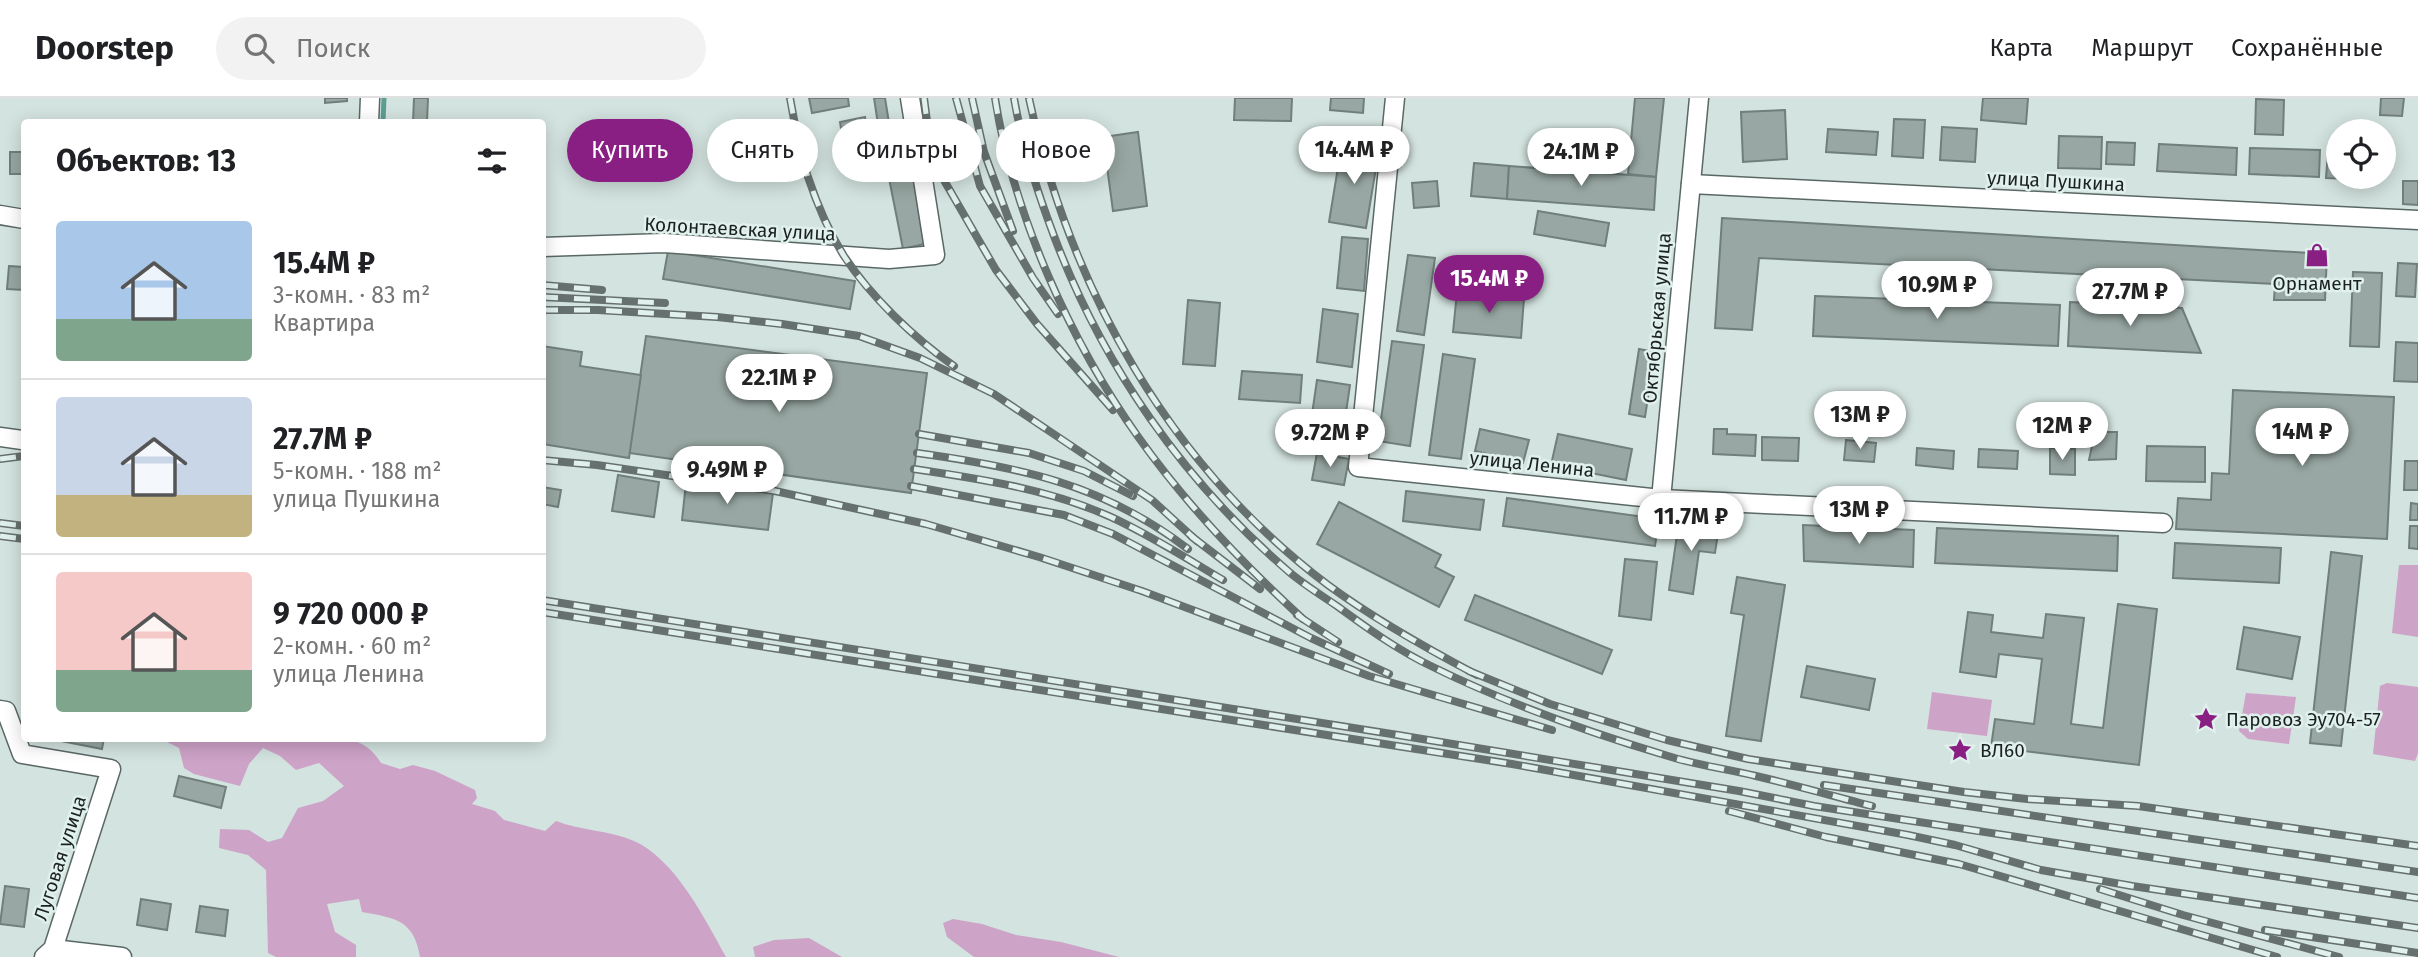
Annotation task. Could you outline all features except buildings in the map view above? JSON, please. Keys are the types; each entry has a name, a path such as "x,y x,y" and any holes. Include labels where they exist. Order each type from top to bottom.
{"street":[{"path":"369,119 370,98"},
{"name":"Колонтаевская улица","path":"546,247 664,243 889,259 935,255 910,98"},
{"name":"улица Ленина","path":"1395,98 1358,467 1661,499 2163,523"},
{"name":"Октябрьская улица","path":"1661,499 1699,98"},
{"name":"улица Пушкина","path":"1691,184 2418,220"},
{"path":"0,215 21,218"},
{"path":"0,437 21,440"},
{"name":"Луговая улица","path":"0,710 6,711 22,754 111,769 48,953"},
{"path":"48,953 122,957"}],"shaded area":[{"path":"2399,565 2418,565 2418,637 2392,633"},
{"path":"2387,683 2418,687 2418,753 2415,761 2373,754 2380,686"},
{"path":"1932,692 1992,700 1987,736 1927,729"},
{"path":"2246,693 2296,697 2289,744 2248,739 2239,731"},
{"path":"167,742 359,742 381,763 400,769 413,765 435,771 475,790 477,798 472,804 495,811 504,820 545,831 556,821 625,837 649,850 676,876 688,891 726,957 420,957 413,935 401,922 362,912 359,899 327,904 335,932 356,945 356,957 276,957 268,953 266,870 248,855 219,848 220,829 249,830 268,842 282,838 298,808 323,801 344,786 319,763 296,770 280,756 263,748 249,764 240,786 194,774 184,768 179,748"},
{"path":"953,919 1119,957 974,957 947,937 943,923"},
{"path":"809,938 842,957 755,957 753,947 774,940"}],"waterway":[{"path":"383,119 384,98"}],"railway":[{"path":"790,98 808,177 824,218 844,256 894,316 954,366"},
{"path":"924,98 928,129 945,182 996,270 1037,324 1113,410"},
{"path":"956,98 980,186 1033,278 1058,314"},
{"path":"972,98 984,152 1013,231"},
{"path":"995,98 1016,187 1031,232 1048,276 1090,361 1139,438 1176,487 1259,577 1303,619"},
{"path":"1014,98 1031,168 1054,236 1096,330 1122,375 1150,418 1214,499 1294,576 1408,654 1519,705 1679,759 1872,806"},
{"path":"1029,98 1047,169 1071,238 1100,305 1135,368 1175,429 1220,486 1271,538 1328,585 1401,633 1477,675"},
{"path":"546,285 602,290"},
{"path":"546,297 665,303"},
{"path":"546,310 598,310 717,317 859,336 920,358 994,394 1152,500 1197,541"},
{"path":"919,434 1029,453 1084,471 1133,496"},
{"path":"917,453 1025,472 1059,482 1124,509 1188,549"},
{"path":"0,459 21,456"},
{"path":"546,460 597,465 775,491 926,524 1142,591 1369,676 1552,730"},
{"path":"914,469 1014,486 1087,507 1140,531 1223,580"},
{"path":"911,486 1064,515 1113,534 1311,638 1389,674"},
{"path":"0,523 21,526"},
{"path":"0,536 21,539"},
{"path":"1191,536 1260,589"},
{"path":"546,601 1398,735 1739,791 1814,806 2418,898"},
{"path":"546,613 1512,764 1908,835 1955,845 2041,870 2418,928"},
{"path":"1297,615 1338,642"},
{"path":"1469,671 1550,704 1667,740 1748,759 1964,792 2138,806 2418,846"},
{"path":"1824,785 2418,872"},
{"path":"1729,811 1826,837 1959,864 2277,957"},
{"path":"2100,889 2183,915 2339,957"},
{"path":"2265,930 2418,953"}],"place":[{"name":"Орнамент","path":"2317,255"},
{"name":"Паровоз Эу704-57","path":"2206,719"},
{"name":"ВЛ60","path":"1960,750"}]}
